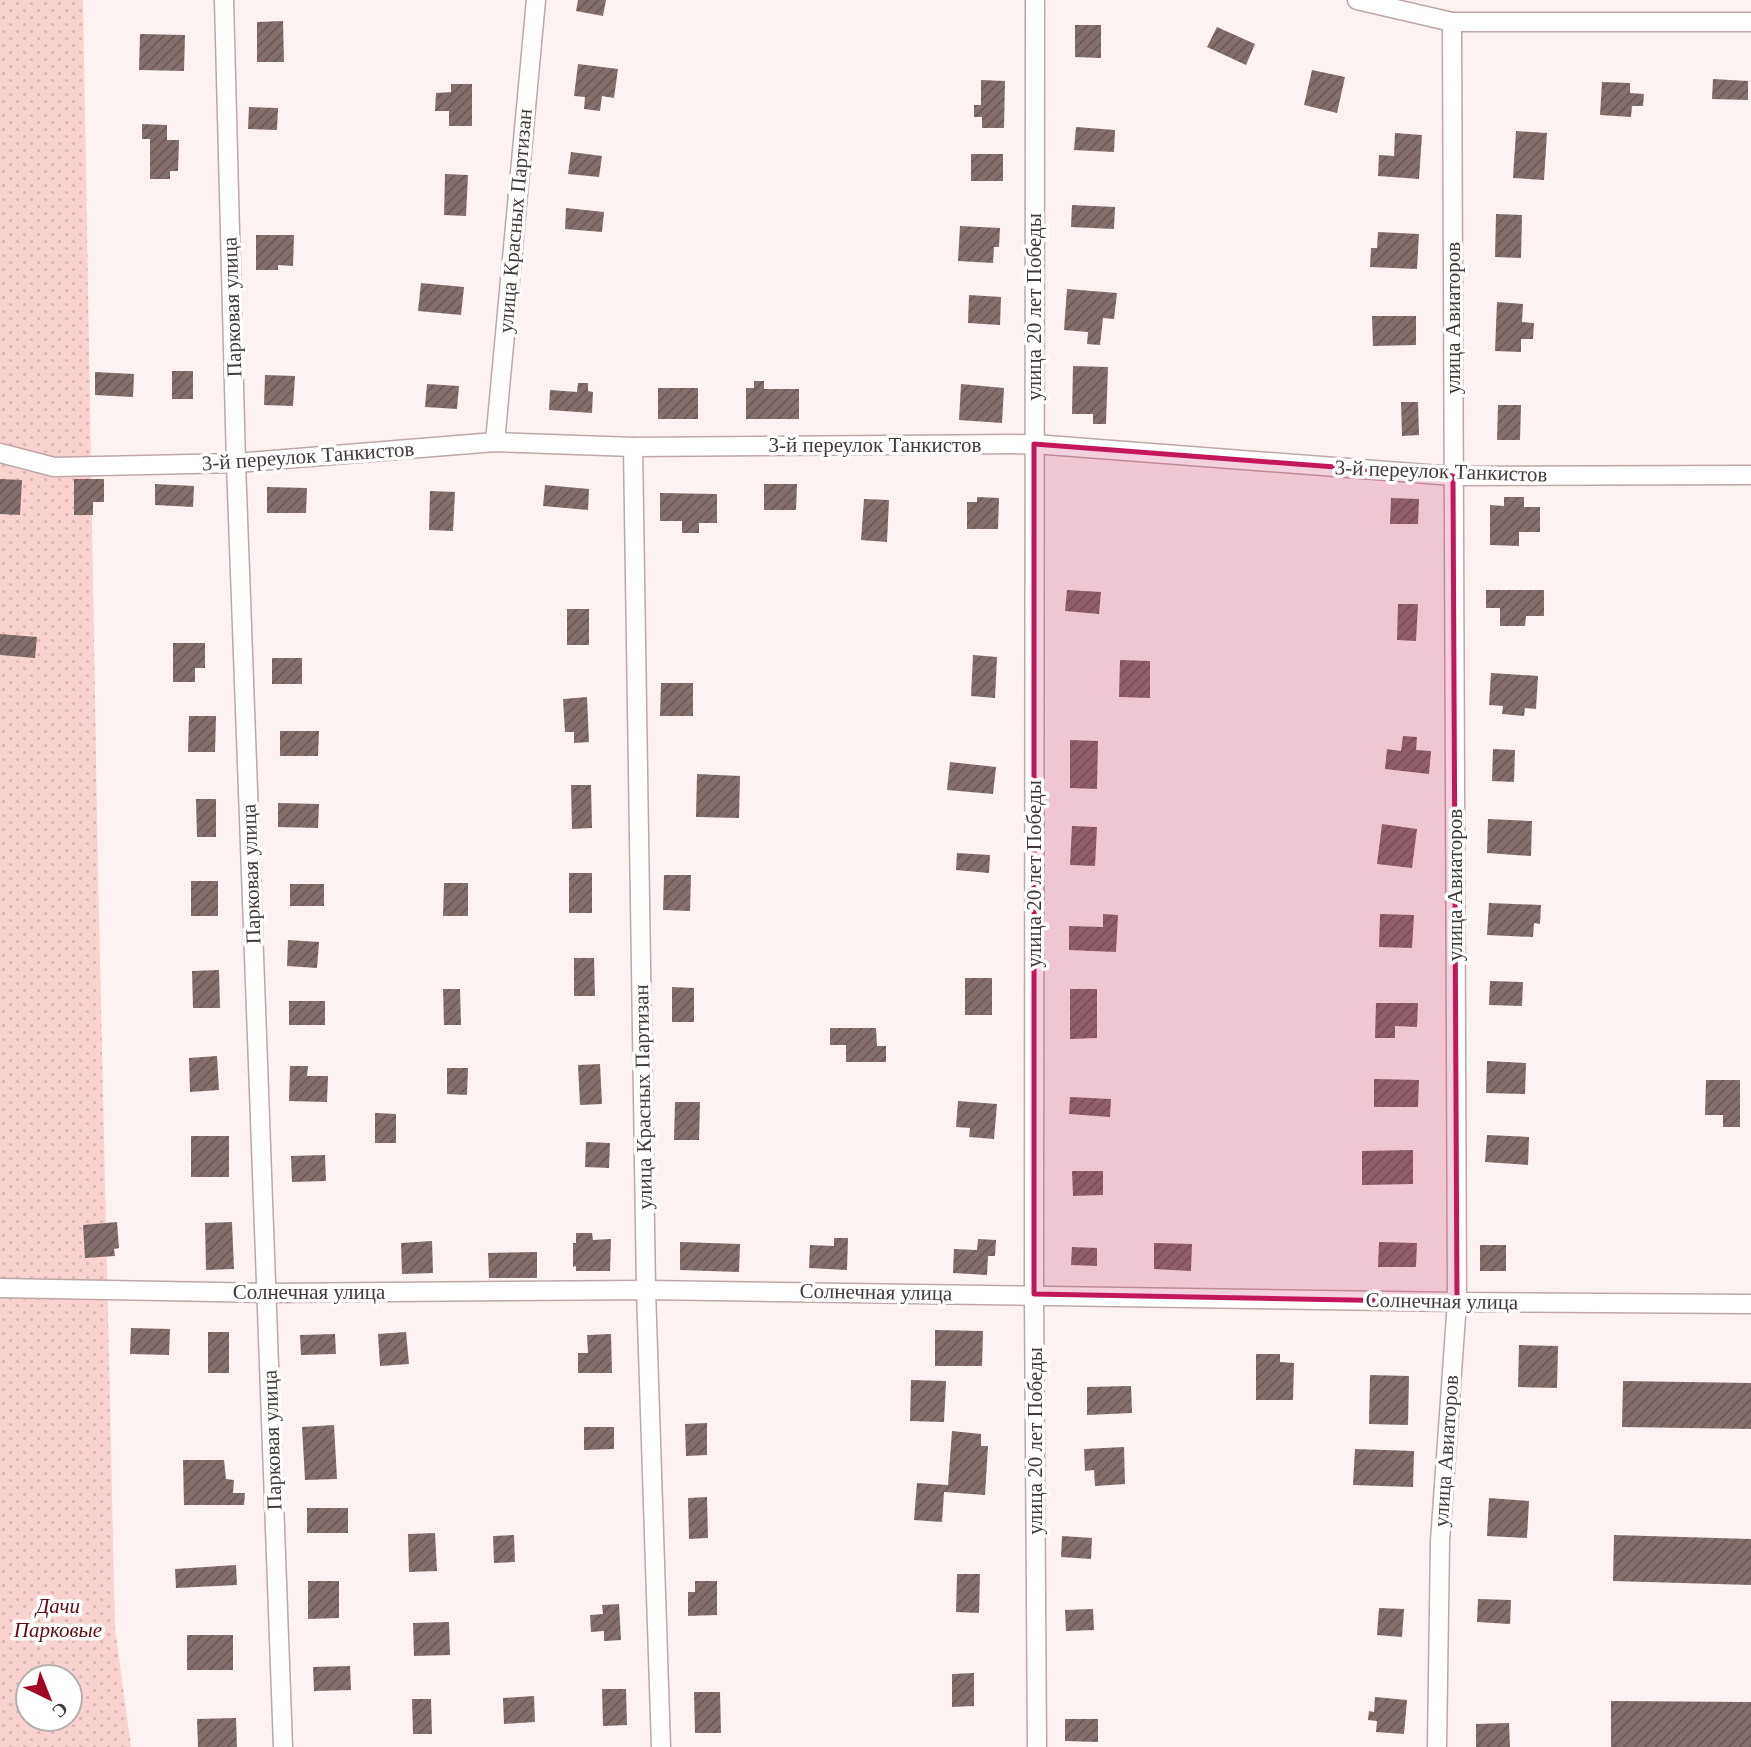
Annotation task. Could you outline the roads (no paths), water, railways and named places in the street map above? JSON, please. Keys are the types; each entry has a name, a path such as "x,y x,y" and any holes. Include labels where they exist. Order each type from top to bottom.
{"street":[{"name":"Парковая улица","path":"224,0 236,463 283,1747"},
{"name":"улица Красных Партизан","path":"495,442 536,0"},
{"name":"улица 20 лет Победы","path":"1035,0 1034,1294 1037,1747"},
{"path":"1357,0 1452,22 1751,22"},
{"name":"улица Авиаторов","path":"1437,1747 1440,1541 1457,1302 1452,22"},
{"name":"3-й переулок Танкистов","path":"0,453 54,467 236,463 495,442 633,447 1034,444 1453,476 1751,475"},
{"name":"улица Красных Партизан","path":"633,447 646,1290 661,1747"},
{"name":"Солнечная улица","path":"0,1288 267,1293 646,1290 1751,1304"}],"park label":[{"name":"Дачи Парковые","path":"58,1618"}]}
